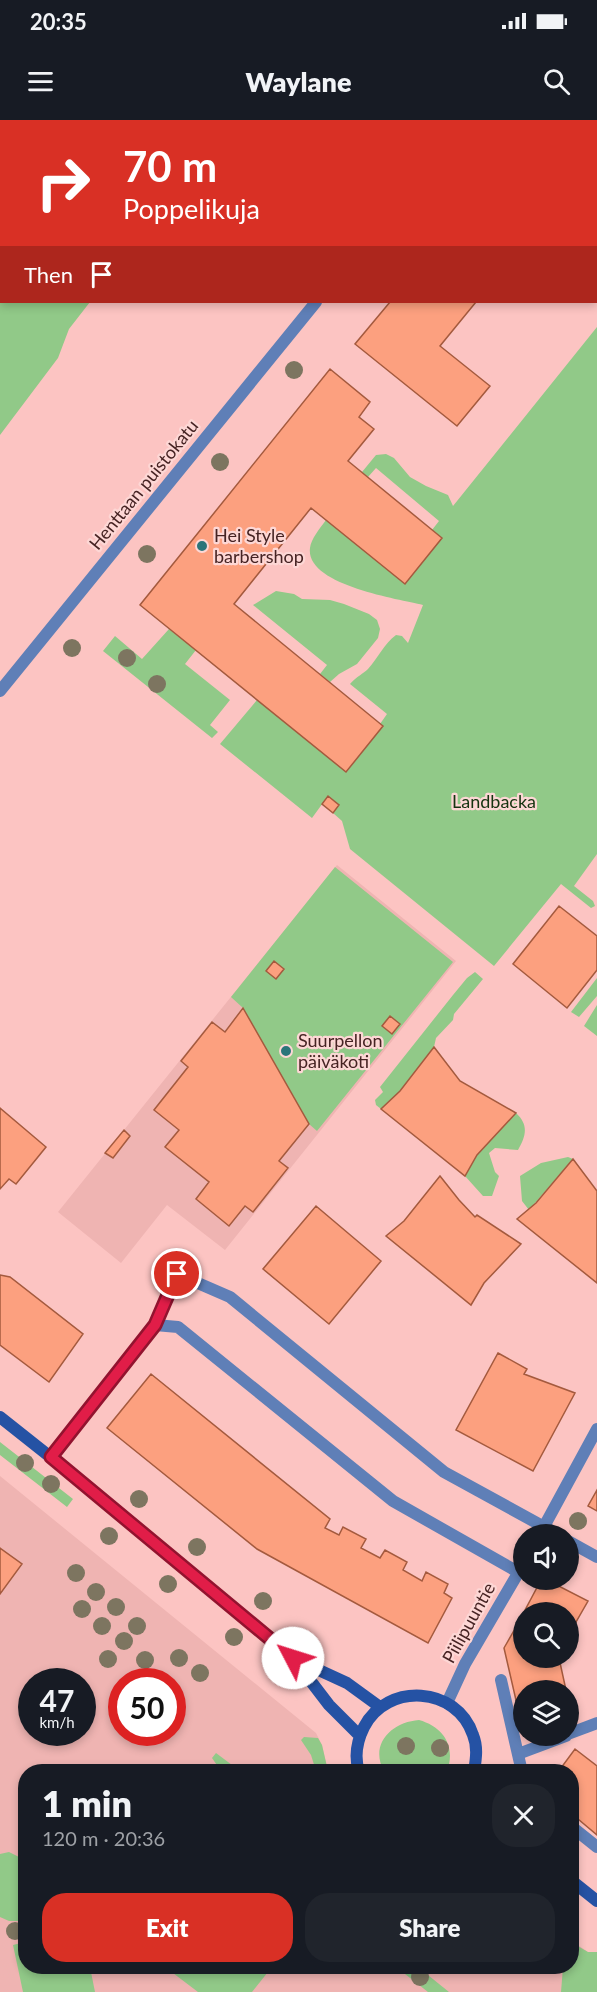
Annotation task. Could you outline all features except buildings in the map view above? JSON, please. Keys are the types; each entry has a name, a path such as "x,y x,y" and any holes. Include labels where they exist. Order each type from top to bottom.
{"main road":[{"path":"0,1417 293,1658 329,1705 359,1735"},
{"path":"293,1658 346,1683 380,1707"},
{"path":"358,1764 359,1735 367,1720 380,1707 395,1698 413,1694 431,1696 447,1703 463,1716 473,1734 477,1755 475,1764"},
{"path":"579,1887 597,1901"}],"street":[{"name":"Henttaan puistokatu","path":"0,691 315,303"},
{"path":"51,1457 155,1325 177,1274 230,1298 444,1472 530,1524"},
{"path":"155,1325 178,1327 393,1501 513,1564"},
{"path":"546,1524 597,1429"},
{"path":"579,1547 597,1557"},
{"name":"Piilipuuntie","path":"447,1703 465,1664 513,1582"},
{"path":"501,1680 520,1764"},
{"path":"579,1730 597,1723"},
{"path":"518,1754 539,1746"},
{"path":"579,1833 597,1847"}],"shaded area":[{"name":"Suurpellon päiväkoti","path":"337,865 456,961 225,1250 167,1205 121,1263 58,1212"},
{"path":"0,1476 316,1733 322,1745 326,1764 18,1764 18,1974 579,1974 579,1946 588,1952 597,1952 597,1992 0,1992"}],"green space":[{"path":"0,303 89,303 69,329 58,358 0,435"},
{"name":"Landbacka","path":"597,327 597,854 574,886 593,901 595,906 591,908 561,884 494,966 350,849 342,821 333,813 339,805 328,796 312,818 220,744 257,700 347,771 383,726 380,724 387,714 350,684 368,669 396,635 402,636 408,643 423,605 355,588 322,572 312,561 310,548 314,537 326,520 405,584 442,538 432,530 439,521 376,468 368,477 362,472 376,455 386,454 394,458 410,477 448,495 453,506"},
{"path":"276,591 294,594 302,599 330,600 369,614 377,620 380,629 378,638 357,664 330,682 320,674 327,665 253,605"},
{"path":"169,629 196,650 185,664 230,700 210,725 218,732 212,738 103,651 115,636 142,659"},
{"path":"335,867 453,962 317,1131 309,1124 243,1008 231,997"},
{"path":"475,972 483,979 454,1014 453,1020 436,1038 434,1047 400,1091 381,1109 376,1105 375,1100 383,1092 380,1087 467,978"},
{"path":"597,978 597,996 579,1017 571,1012"},
{"path":"597,1005 597,1036 584,1026"},
{"path":"516,1113 523,1122 525,1131 523,1140 518,1150 495,1148 489,1153 495,1172 499,1176 492,1196 483,1196 465,1176 477,1155"},
{"path":"568,1157 573,1159 529,1210 522,1201 520,1176 541,1163"},
{"path":"0,1442 73,1499 67,1507 0,1455"},
{"path":"419,1720 428,1723 441,1733 449,1746 449,1764 381,1764 379,1752 386,1736 400,1725"},
{"path":"304,1737 318,1738 326,1764 314,1764 301,1740"},
{"path":"216,1753 231,1764 216,1764 212,1758"},
{"path":"9,1852 18,1856 18,1921 9,1921 0,1917 0,1854"},
{"path":"18,1944 18,1968 13,1945"},
{"path":"579,1947 588,1952 597,1952 597,1992 561,1992 562,1974 579,1974"},
{"path":"19,1974 91,1974 95,1992 23,1992"},
{"path":"174,1974 266,1974 252,1992 198,1992"},
{"path":"405,1974 427,1974 449,1992 428,1992"}],"place":[{"name":"Hei Style barbershop","path":"202,546"},
{"name":"Suurpellon päiväkoti","path":"286,1051"}],"route":[{"path":"177,1274 155,1325 51,1457 293,1658"}]}
